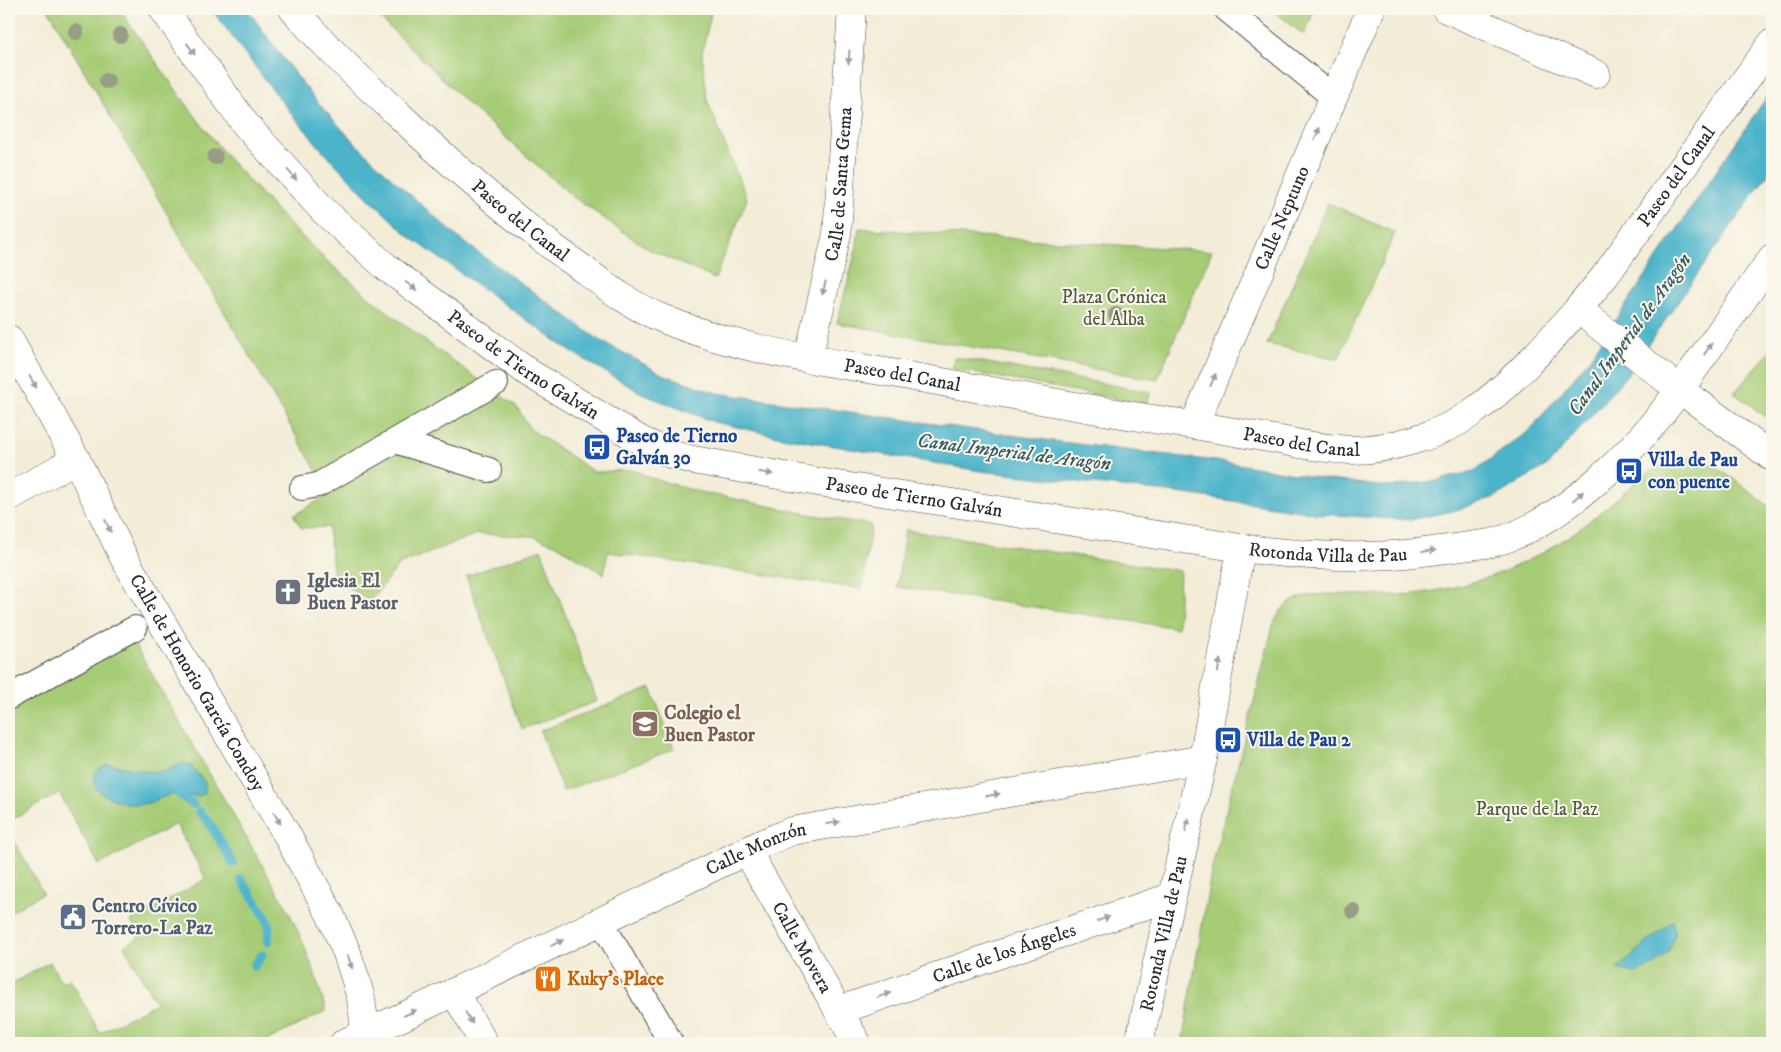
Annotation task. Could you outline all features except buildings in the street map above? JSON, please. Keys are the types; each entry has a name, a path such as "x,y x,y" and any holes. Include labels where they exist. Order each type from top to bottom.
{"street":[{"name":"Paseo de Tierno Galván","path":"163,9 246,125 324,211 386,267 529,373 640,440 672,455 692,460 824,483 1241,548"},
{"name":"Paseo del Canal","path":"293,9 361,80 509,214 611,290 637,307 680,326 744,346 808,359 1312,446 1352,450 1392,446 1420,438 1468,415 1492,397 1542,348 1606,276 1772,43"},
{"name":"Calle de Santa Gema","path":"808,359 837,234 852,9"},
{"path":"1226,9 1333,96"},
{"name":"Calle Neptuno","path":"1194,425 1371,9"},
{"path":"1446,9 1596,74"},
{"path":"1680,388 1772,258"},
{"path":"1578,309 1647,364 1772,457"},
{"name":"Calle de Honorio García Condoy","path":"9,339 76,459 124,558 287,835 330,914 347,953 361,999 359,1040"},
{"path":"311,482 360,453 395,441 496,383"},
{"name":"Rotonda Villa de Pau","path":"1139,1043 1202,759 1241,548 1291,554 1394,555 1505,540 1548,518 1571,502 1616,464 1665,410 1680,388"},
{"path":"395,441 489,470"},
{"path":"9,497 76,459"},
{"path":"9,697 135,628"},
{"name":"Calle Monzón","path":"359,1040 454,992 783,834 801,829 1202,759"},
{"name":"Calle Movera","path":"747,851 857,1043"},
{"name":"Calle de los Ángeles","path":"838,1011 1015,948 1171,897"},
{"path":"601,921 671,1043"},
{"path":"454,992 484,1043"}],"green space":[{"path":"48,9 119,9 204,128 228,158 285,220 325,259 374,301 428,343 517,407 530,429 594,472 633,470 651,478 696,491 871,525 862,589 608,552 604,574 555,544 532,536 476,534 399,565 370,601 334,578 328,527 301,528 294,515 330,494"},
{"path":"371,9 712,9 702,53 707,100 747,199 715,279 648,249 572,196 471,107"},
{"path":"1271,9 1315,9 1304,35"},
{"path":"1328,203 1395,233 1338,359 1267,344"},
{"name":"Plaza Crónica del Alba","path":"859,228 1212,251 1157,380 837,323 857,246"},
{"path":"1772,349 1772,422 1734,393"},
{"path":"954,357 1151,392 1146,404 952,369"},
{"name":"Parque de la Paz","path":"1671,458 1695,458 1716,467 1772,509 1772,1043 1182,1043 1212,867 1273,626 1284,607 1292,601 1309,595 1417,594 1459,586 1498,574 1530,560 1574,533 1649,472"},
{"path":"905,530 1180,571 1178,628 897,587"},
{"path":"541,549 597,701 522,729 466,576"},
{"path":"131,638 287,908 318,984 326,1011 262,1043 9,1043 9,985 50,962 62,983 70,979 100,1033 156,1003 124,946 139,938 131,921 206,879 176,824 99,865 59,793 9,821 9,705"},
{"path":"651,688 674,749 563,791 540,731"},
{"path":"9,831 43,893 9,913"}],"water":[{"name":"Canal Imperial de Aragón","path":"211,9 247,9 319,104 352,140 460,239 598,339 662,374 717,393 1053,441 1232,463 1330,480 1388,487 1435,481 1474,471 1530,430 1590,358 1772,89 1772,168 1626,376 1549,464 1495,497 1453,511 1409,520 1321,514 1185,494 980,471 782,437 714,422 645,395 570,351 410,237 369,199 322,150 282,102"},
{"path":"184,763 190,765 205,782 205,793 198,796 171,795 137,804 107,797 96,789 93,780 96,771 108,764 150,772 165,771"},
{"path":"1673,920 1675,935 1668,953 1653,966 1635,973 1617,969"}],"waterway":[{"path":"177,793 193,804"},
{"path":"199,811 209,822 233,863"},
{"path":"241,879 267,919 269,927 268,942"},
{"path":"254,966 262,955"}],"place":[{"name":"Paseo de Tierno Galván 30","path":"597,447"},
{"name":"Villa de Pau con puente","path":"1629,471"},
{"name":"Iglesia El Buen Pastor","path":"288,592"},
{"name":"Colegio el Buen Pastor","path":"645,724"},
{"name":"Villa de Pau 2","path":"1228,740"},
{"name":"Centro Cívico Torrero-La Paz","path":"73,917"},
{"name":"Kuky's Place","path":"548,979"}]}
